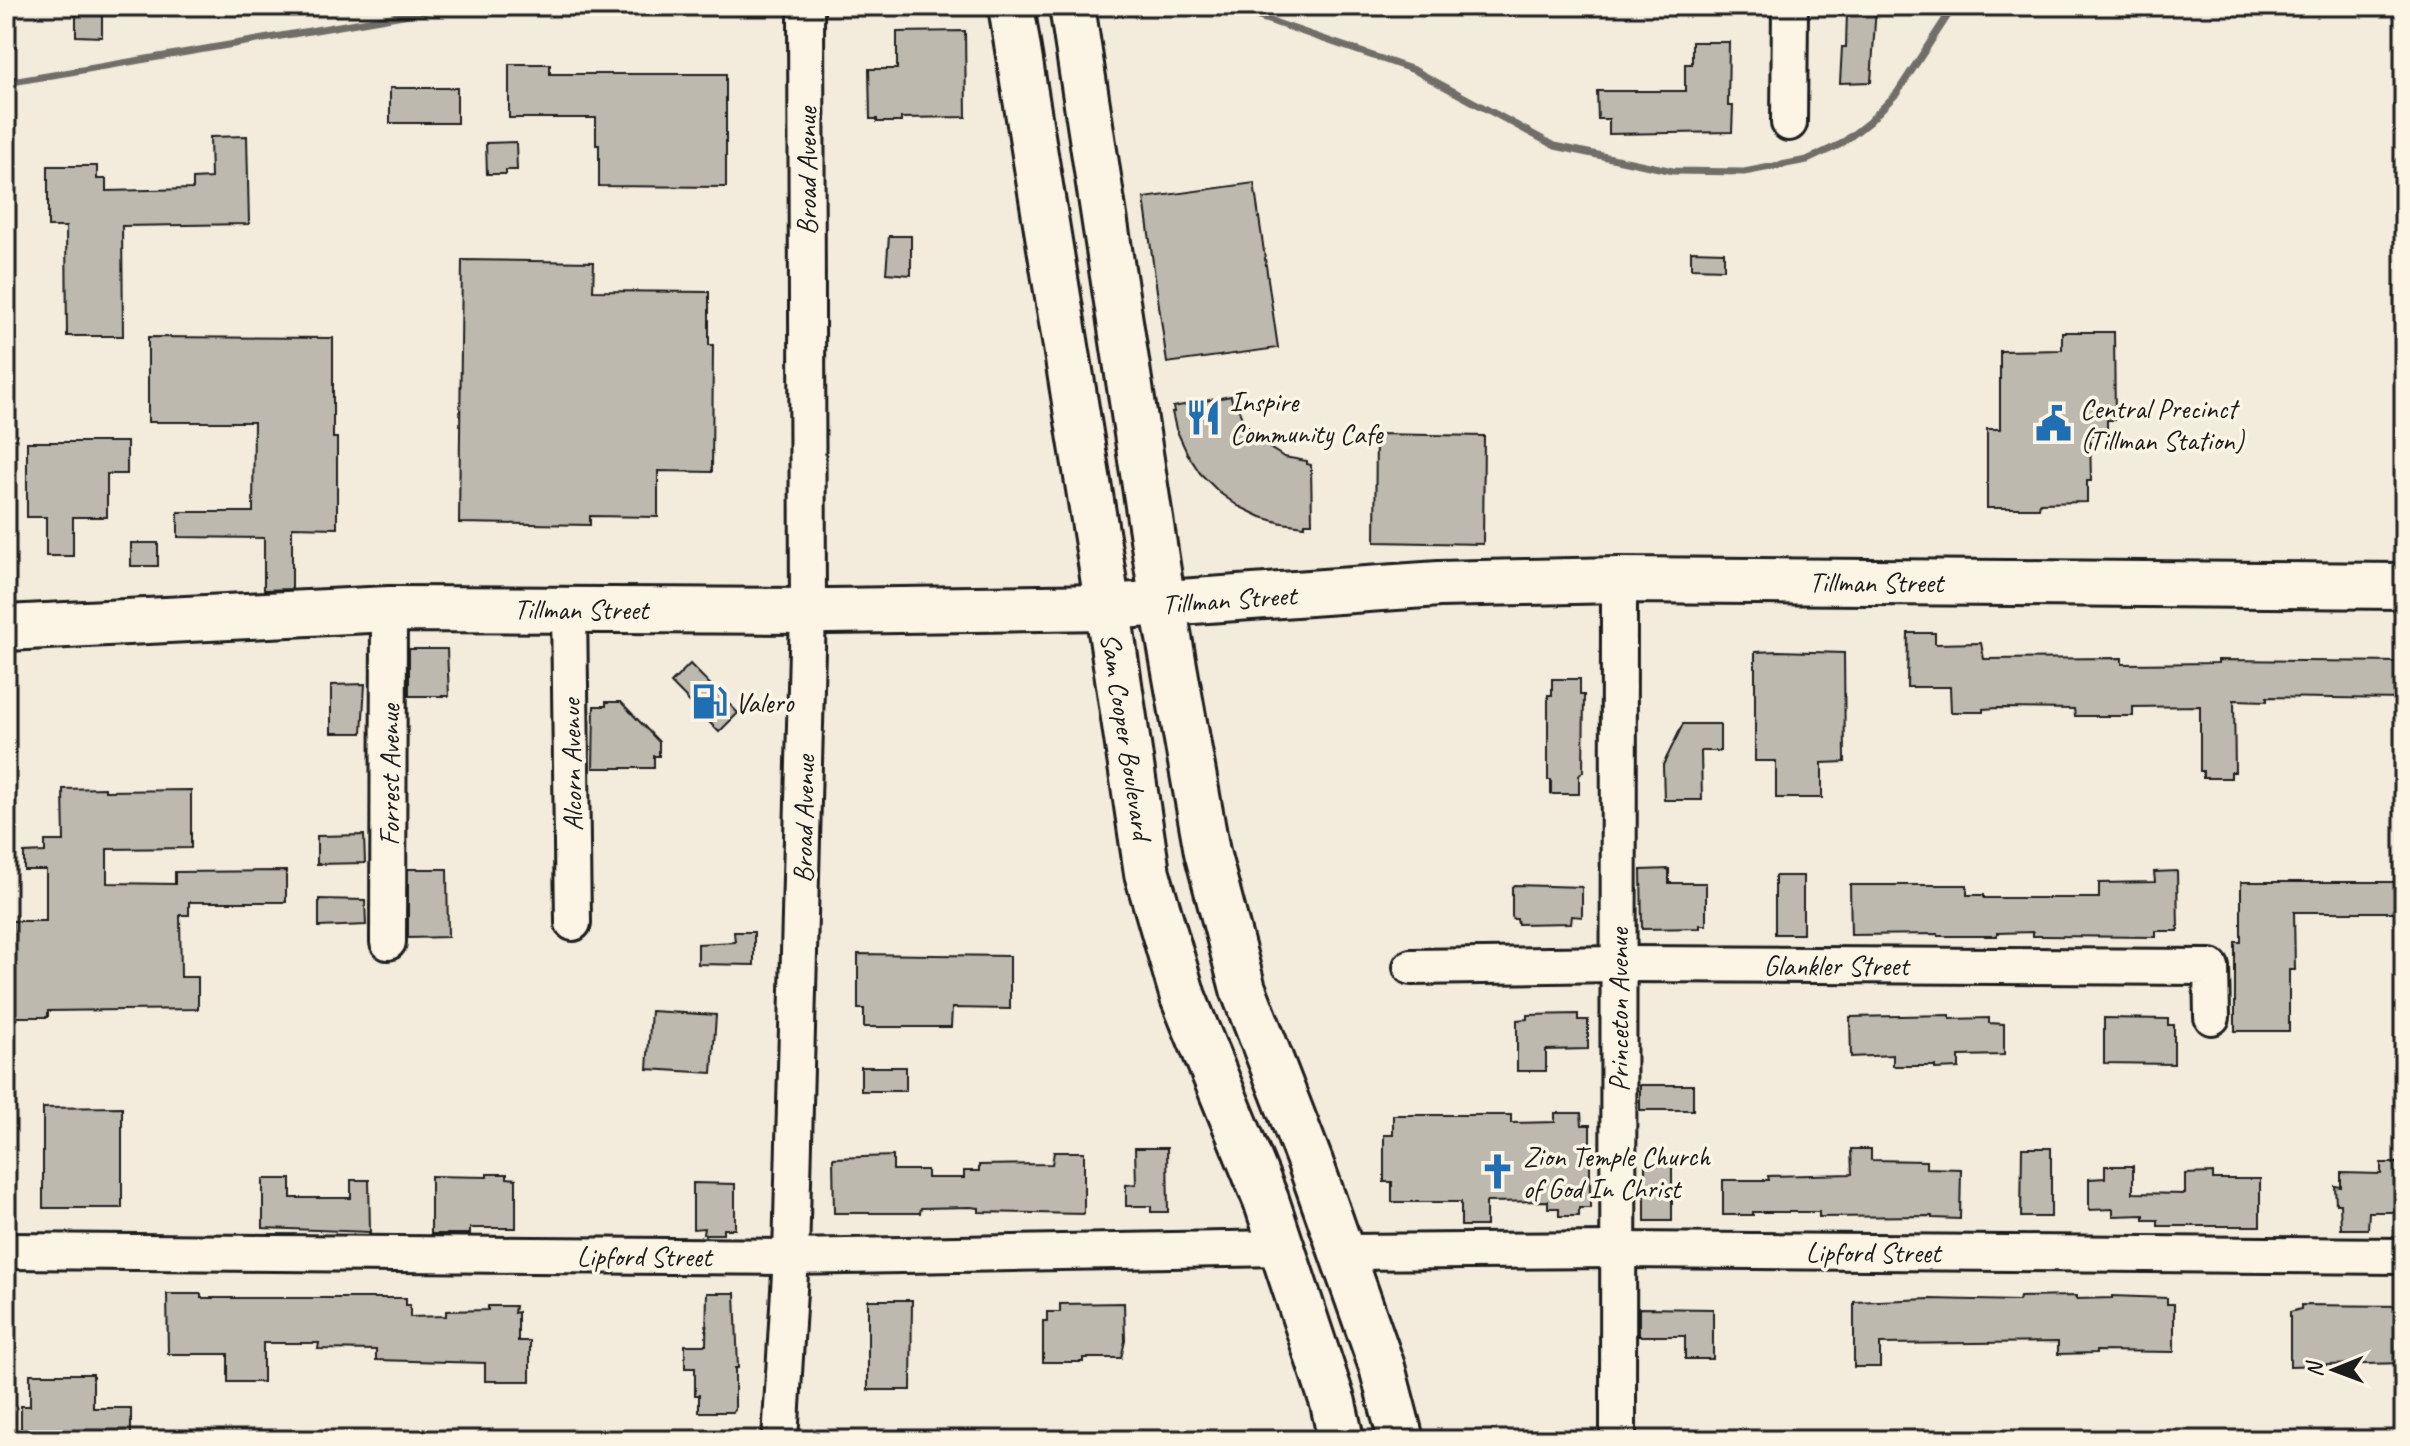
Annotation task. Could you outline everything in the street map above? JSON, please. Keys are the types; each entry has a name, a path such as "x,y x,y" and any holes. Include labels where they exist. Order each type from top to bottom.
{"main road":[{"name":"Sam Cooper Boulevard","path":"1011,6 1147,873 1183,997 1266,1200 1333,1403 1341,1440"},
{"name":"Sam Cooper Boulevard","path":"1072,6 1163,604 1207,852 1243,989 1342,1252 1382,1367 1401,1440"},
{"name":"Tillman Street","path":"6,628 389,609 808,611 1107,607 1439,584 1619,580 2404,586"}],"street":[{"name":"Broad Avenue","path":"780,1440 791,1257 808,611 806,6"},
{"path":"1789,123 1790,6"},
{"name":"Princeton Avenue","path":"1618,1440 1619,580"},
{"name":"Alcorn Avenue","path":"569,608 573,923"},
{"name":"Forrest Avenue","path":"388,942 389,609"},
{"name":"Glankler Street","path":"1411,967 1618,964 2211,967 2212,1017"},
{"name":"Lipford Street","path":"6,1251 791,1257 1282,1248"},
{"name":"Lipford Street","path":"1342,1252 1617,1250 2404,1256"}],"building":[{"path":"76,6 102,6 102,37 76,36"},
{"path":"1850,6 1876,6 1871,82 1840,83 1842,47 1846,47 1847,11 1850,11"},
{"path":"965,31 966,117 901,118 901,122 870,119 869,69 897,69 897,32"},
{"path":"1692,42 1729,42 1728,106 1733,106 1732,132 1609,134 1609,119 1598,119 1597,91 1685,91 1685,64 1692,64"},
{"path":"509,64 550,64 550,74 726,74 726,187 599,186 596,118 509,118"},
{"path":"390,88 457,88 457,123 390,123"},
{"path":"247,136 249,224 122,226 123,336 67,336 66,227 48,227 48,166 97,166 97,179 106,179 106,191 193,189 193,179 211,178 210,137"},
{"path":"516,142 517,170 506,170 506,174 487,174 486,143"},
{"path":"1254,183 1278,348 1167,363 1144,198"},
{"path":"889,236 911,236 911,275 886,273"},
{"path":"1691,251 1724,252 1724,269 1691,268"},
{"path":"462,260 594,262 593,291 709,292 709,345 713,345 712,472 658,471 658,517 590,516 590,525 459,523"},
{"name":"Central Precinct (Tillman Station)","path":"2062,332 2114,332 2115,420 2107,420 2107,435 2090,435 2091,481 2087,481 2087,502 2040,503 2039,508 1987,508 1987,429 2000,429 2000,351 2062,350"},
{"path":"148,337 333,338 337,528 292,527 292,589 264,590 264,538 178,537 178,512 253,512 254,422 148,422"},
{"path":"1231,396 1243,421 1260,442 1284,457 1307,461 1311,465 1312,523 1305,523 1305,526 1282,523 1238,506 1200,473 1187,453 1176,429 1173,407"},
{"path":"1376,434 1484,436 1483,544 1375,542"},
{"path":"27,442 127,442 127,474 107,474 107,517 73,517 73,556 46,556 46,517 27,517"},
{"path":"131,543 158,543 158,566 131,566"},
{"path":"1908,633 1935,633 1935,644 1981,643 1984,659 2122,658 2122,664 2218,663 2218,660 2404,662 2404,699 2267,697 2267,701 2234,700 2235,772 2231,772 2231,778 2203,778 2203,771 2200,771 2200,706 2133,707 2133,716 2075,716 2074,709 1998,708 1983,709 1983,712 1951,712 1950,687 1907,687"},
{"path":"409,649 447,649 449,696 409,696"},
{"path":"1755,652 1844,653 1845,762 1822,763 1822,798 1776,798 1776,761 1755,761"},
{"path":"690,664 738,713 719,732 671,683"},
{"path":"1552,679 1580,679 1580,695 1584,695 1583,771 1579,776 1579,794 1551,794 1551,780 1548,780 1548,695 1552,695"},
{"path":"365,684 362,733 331,733 331,685"},
{"path":"606,702 621,702 659,742 659,756 654,756 654,768 593,768 594,706 606,706"},
{"path":"1683,724 1720,724 1720,751 1701,751 1702,800 1664,800 1663,765"},
{"path":"105,788 105,791 191,790 191,848 107,849 107,883 175,884 175,872 286,871 286,902 189,902 189,915 180,915 181,977 198,977 198,1009 48,1011 48,1017 13,1017 12,921 46,921 46,870 24,870 24,853 45,852 45,841 64,841 63,789"},
{"path":"364,835 365,863 317,864 317,836"},
{"path":"408,869 447,869 448,937 408,938"},
{"path":"1669,869 1669,883 1706,883 1706,925 1700,925 1700,928 1642,929 1641,870"},
{"path":"2177,871 2178,931 2156,931 2156,937 2033,936 2033,932 1997,933 1997,936 1851,935 1850,885 1967,885 1967,895 1984,895 1984,898 2099,898 2099,883 2155,882 2154,872"},
{"path":"1775,876 1803,876 1803,934 1775,934"},
{"path":"2241,882 2404,882 2404,912 2294,912 2295,970 2289,970 2289,1031 2235,1031 2235,942 2241,942"},
{"path":"1514,885 1582,887 1582,917 1572,916 1571,923 1518,924 1512,916"},
{"path":"319,899 365,900 366,925 319,927"},
{"path":"734,932 754,932 754,965 698,964 698,944 735,942"},
{"path":"858,954 1010,956 1010,1009 952,1008 951,1027 864,1027 864,1009 858,1009"},
{"path":"651,1011 716,1015 712,1073 647,1069"},
{"path":"1578,1014 1578,1020 1588,1020 1588,1049 1546,1050 1546,1071 1517,1071 1517,1020 1527,1019 1527,1015"},
{"path":"1950,1015 1950,1019 1989,1018 1989,1023 2004,1024 2004,1055 1959,1056 1959,1068 1935,1069 1935,1066 1893,1066 1893,1055 1851,1057 1850,1017"},
{"path":"2104,1018 2168,1019 2168,1025 2174,1025 2174,1064 2104,1063"},
{"path":"861,1067 906,1067 906,1091 861,1091"},
{"path":"1640,1085 1693,1085 1693,1110 1640,1110"},
{"path":"122,1107 122,1208 43,1208 43,1108"},
{"path":"1555,1113 1581,1113 1582,1125 1590,1125 1590,1208 1579,1208 1579,1216 1559,1216 1559,1208 1548,1208 1548,1201 1486,1202 1486,1226 1461,1226 1461,1202 1392,1202 1392,1182 1384,1182 1384,1135 1393,1135 1393,1115 1511,1115 1511,1123 1555,1122"},
{"path":"1135,1148 1167,1148 1168,1212 1151,1212 1151,1206 1126,1206 1126,1185 1136,1184"},
{"path":"2022,1148 2051,1148 2051,1217 2021,1217"},
{"path":"1851,1149 1871,1149 1871,1160 1926,1161 1926,1168 1961,1169 1960,1219 1932,1216 1819,1217 1819,1212 1723,1215 1723,1180 1852,1174"},
{"path":"1054,1152 1084,1152 1084,1214 979,1212 979,1208 970,1207 921,1208 920,1213 834,1213 833,1158 893,1156 893,1170 927,1170 927,1178 964,1178 964,1171 979,1171 979,1165 1052,1164"},
{"path":"2381,1163 2404,1163 2404,1212 2369,1212 2368,1229 2341,1229 2340,1204 2336,1204 2335,1186 2341,1187 2341,1173 2381,1174"},
{"path":"1645,1165 1672,1165 1672,1221 1645,1221"},
{"path":"2105,1166 2133,1166 2133,1193 2185,1194 2185,1174 2213,1173 2213,1179 2260,1179 2260,1226 2158,1226 2158,1220 2144,1220 2144,1215 2113,1216 2113,1209 2089,1210 2089,1179 2105,1178"},
{"path":"487,1174 507,1174 507,1178 516,1179 516,1228 470,1228 470,1234 431,1234 431,1176 487,1177"},
{"path":"263,1179 291,1179 291,1198 351,1198 351,1180 369,1180 370,1232 263,1228"},
{"path":"693,1183 735,1184 735,1229 723,1229 723,1234 703,1234 704,1228 693,1229"},
{"path":"707,1293 735,1293 738,1368 735,1368 733,1412 699,1412 699,1395 695,1395 695,1368 685,1368 685,1345 706,1345"},
{"path":"167,1294 201,1294 201,1298 406,1298 406,1305 410,1305 410,1317 446,1316 446,1311 488,1310 488,1306 515,1306 514,1313 518,1312 518,1341 530,1341 530,1381 485,1381 485,1363 376,1360 376,1350 318,1349 319,1343 263,1343 263,1382 228,1382 228,1354 168,1354"},
{"path":"2076,1296 2076,1299 2112,1296 2167,1298 2167,1304 2174,1304 2174,1352 2058,1354 2058,1342 1880,1344 1880,1367 1854,1367 1854,1302 1930,1299 2019,1301 2020,1297"},
{"path":"868,1300 912,1300 911,1390 868,1390"},
{"path":"1124,1303 1125,1341 1121,1358 1043,1362 1043,1321 1047,1321 1047,1312 1060,1312 1060,1304"},
{"path":"2301,1305 2404,1306 2404,1363 2290,1366 2290,1312 2301,1309"},
{"path":"1639,1308 1713,1309 1713,1359 1685,1359 1685,1336 1639,1336"},
{"path":"30,1374 93,1374 93,1408 131,1408 131,1440 21,1440 21,1406 30,1406"}],"waterway":[{"path":"6,83 456,6"},
{"path":"1227,6 1414,70 1555,146 1673,171 1744,172 1807,160 1841,144 1869,122 1897,93 1954,6"}],"place":[{"name":"Inspire Community Cafe","path":"1204,417"},
{"name":"Central Precinct (Tillman Station)","path":"2054,424"},
{"name":"Valero","path":"709,702"},
{"name":"Zion Temple Church of God In Christ","path":"1497,1172"}]}
